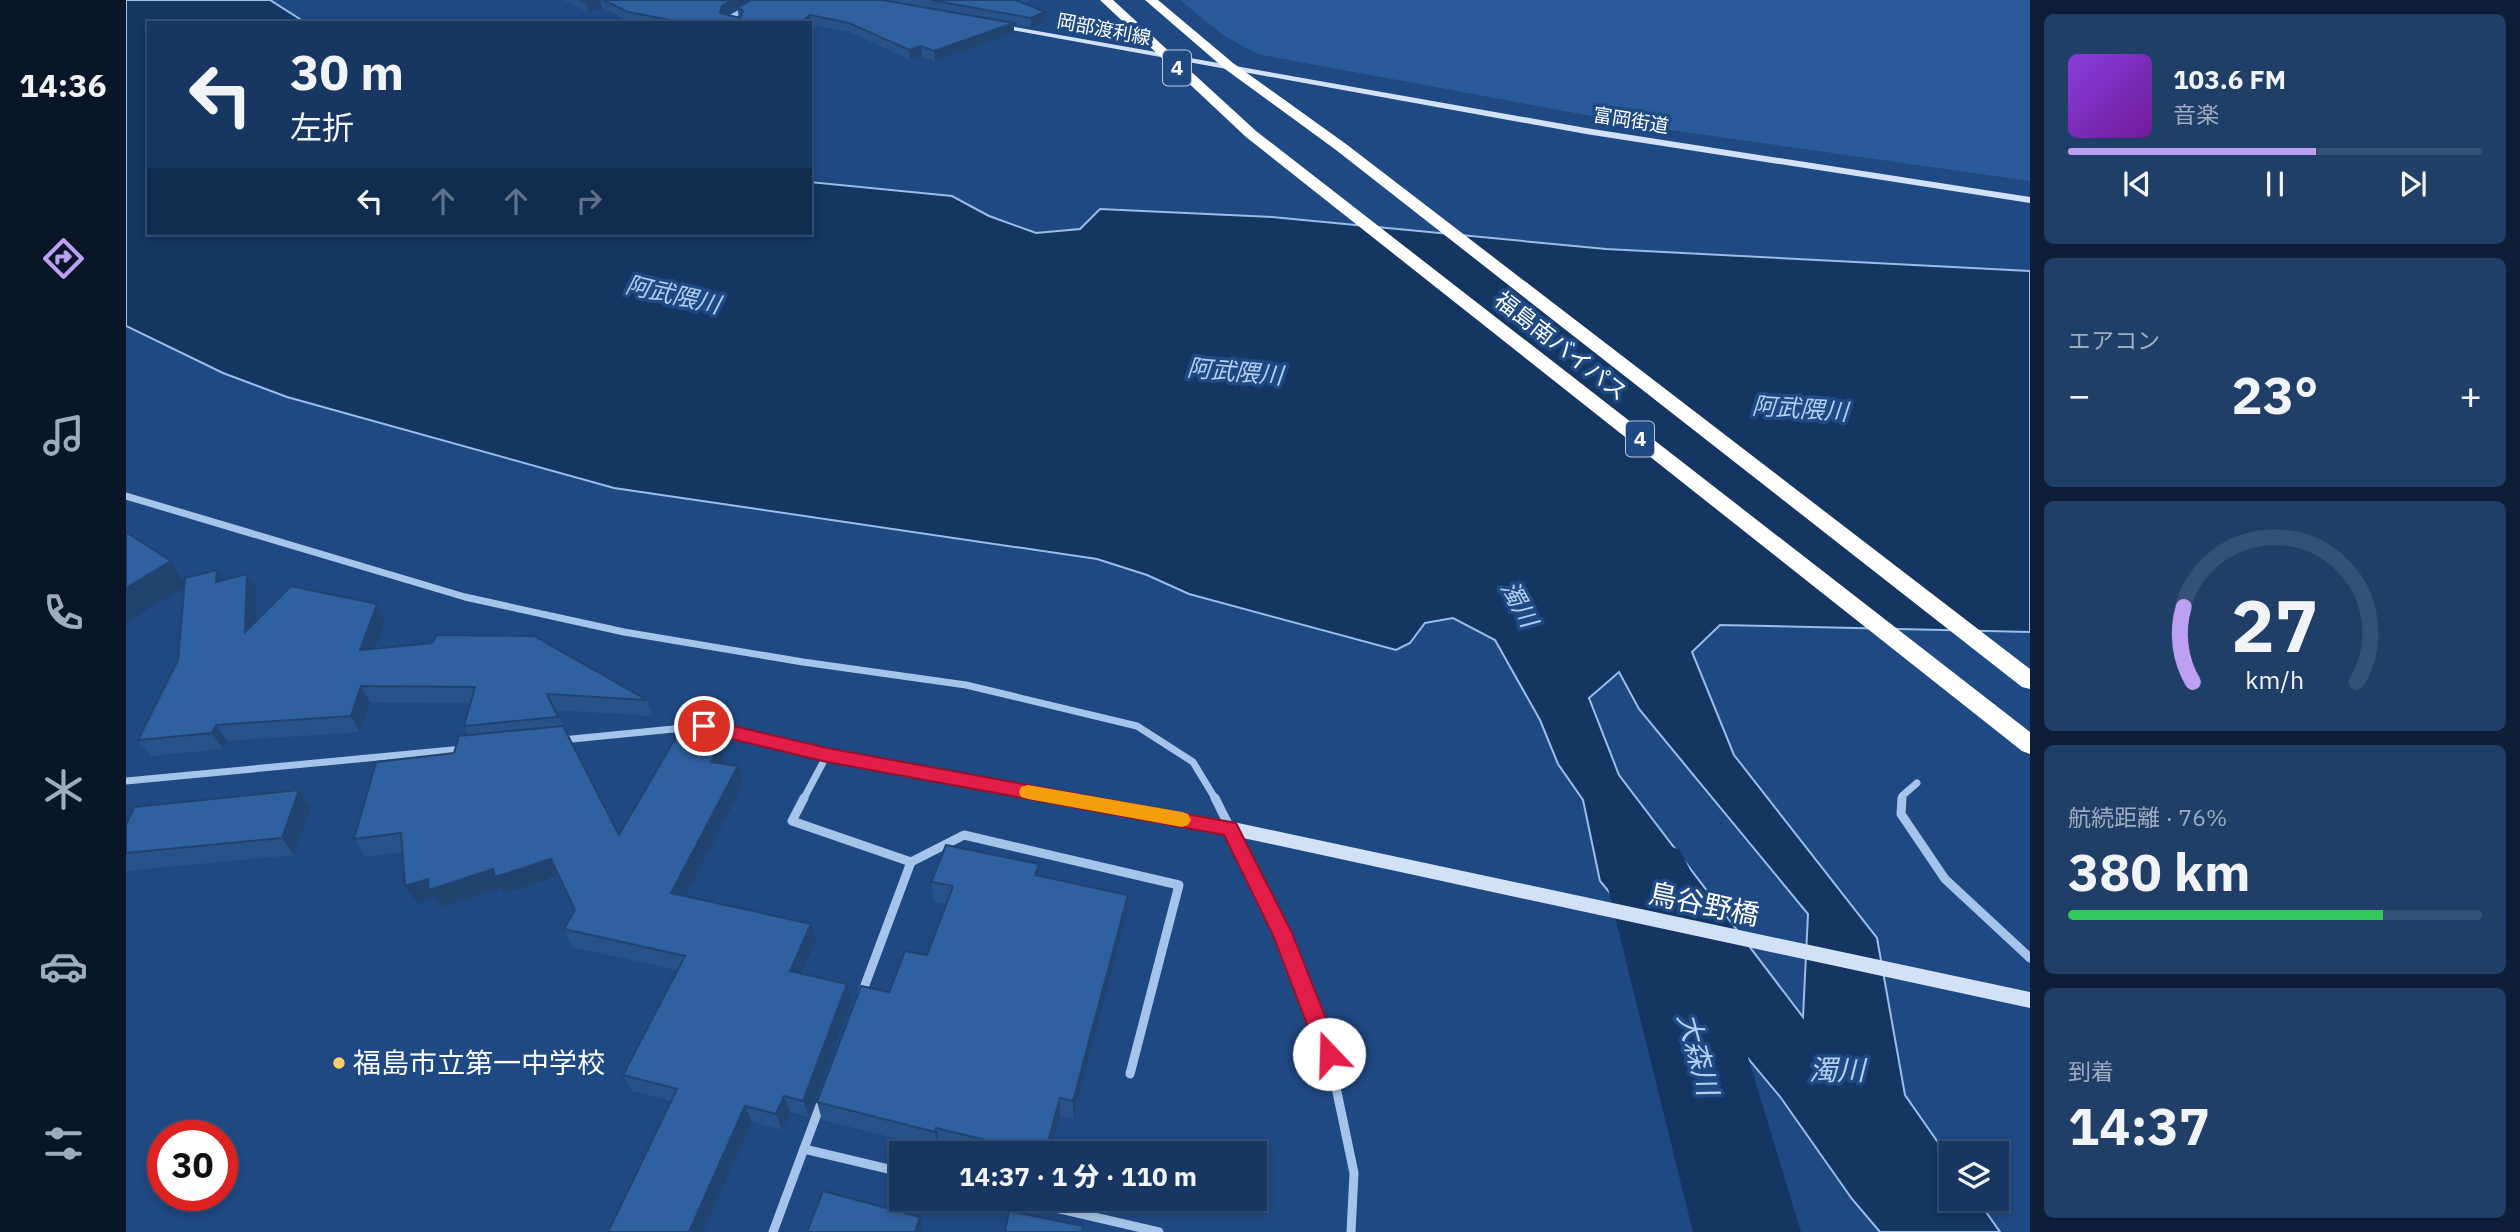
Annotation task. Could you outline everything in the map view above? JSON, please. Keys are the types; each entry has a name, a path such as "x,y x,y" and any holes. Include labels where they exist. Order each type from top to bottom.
{"highway":[{"name":"福島南バイパス","path":"1106,0 1251,134 2030,745"},
{"name":"福島南バイパス","path":"1151,0 1228,66 1305,121 2030,681"}],"street":[{"path":"731,21 726,20 760,0"},
{"name":"岡部渡利線","path":"981,23 1228,66"},
{"name":"富岡街道","path":"1228,66 1586,131 2030,200"},
{"path":"126,496 465,597 625,632 803,662 966,685 1137,726 1193,762 1283,933 1329,1054 1354,1173 1351,1232"},
{"path":"553,740 704,726 827,755 792,821 911,862"},
{"path":"126,781 470,748"},
{"name":"鳥谷野橋","path":"827,755 1230,828 1379,863 2024,998"},
{"path":"1917,783 1902,796 1901,814 1945,879 2030,958"},
{"path":"858,1005 911,862 964,835 1179,885 1130,1074"},
{"path":"773,1232 824,1097"},
{"path":"804,1149 889,1169"},
{"path":"1068,1211 1158,1232"}],"shaded area":[{"path":"1180,0 2030,0 2030,181 1657,128 1257,54 1223,35"}],"water":[{"path":"126,0 270,0 303,21 147,21 147,235 812,235 812,182 952,196 989,216 1036,233 1080,229 1100,209 1272,217 1606,249 2030,271 2030,632 1720,625 1692,652 1734,755 1877,938 1905,1095 1939,1144 1939,1211 1985,1211 2000,1232 1880,1232 1852,1199 1781,1098 1600,881 1583,800 1558,764 1540,720 1495,640 1453,618 1425,623 1410,643 1396,650 1189,594 1147,575 1097,559 614,488 287,397 223,373 126,326","holes":["1619,672 1639,709 1808,914 1803,1017 1619,775 1589,698"]}],"building":[{"path":"603,0 732,0 722,6 720,13 740,18 743,11 737,8 751,0 882,0 1014,23 934,51 921,46 909,50 849,23 810,15 802,21 675,21 628,12"},
{"path":"931,0 1016,0 1045,12 1031,18"},
{"path":"126,532 171,561 126,588"},
{"path":"217,570 216,582 247,574 245,632 291,586 377,604 360,650 432,643 437,635 534,636 647,700 547,694 558,717 464,726 475,687 361,686 351,716 216,725 212,733 138,740 178,660 185,578"},
{"path":"563,726 619,835 676,737 720,746 711,762 738,766 671,893 811,924 790,971 847,984 803,1101 784,1096 776,1114 745,1106 689,1232 608,1232 677,1089 623,1075 685,956 564,929 575,910 551,859 495,877 493,869 429,890 428,879 405,886 401,833 354,839 376,762 454,753 459,736"},
{"path":"299,790 282,838 126,853 126,825 134,807"},
{"path":"946,845 1039,864 1035,875 1128,895 1073,1101 1060,1098 1048,1141 990,1141 936,1128 935,1132 817,1102 861,986 889,992 905,951 927,955 953,886 931,882"},
{"path":"823,1191 889,1209 889,1211 920,1217 915,1232 807,1232"},
{"path":"1009,1211 1083,1226 1082,1232 1005,1232"}],"waterway":[{"name":"大森川","path":"1649,876 1747,1232"}],"slow traffic":[{"path":"1028,792 1182,820"}],"place":[{"name":"福島市立第一中学校","path":"339,1063"}],"route":[{"path":"704,726 827,755 1230,828 1283,933 1329,1054"}],"water label":[{"name":"阿武隈川","path":"673,295"},
{"name":"阿武隈川","path":"1235,372"},
{"name":"阿武隈川","path":"1800,409"},
{"name":"濁川","path":"1519,604"},
{"name":"濁川","path":"1837,1070"}]}
